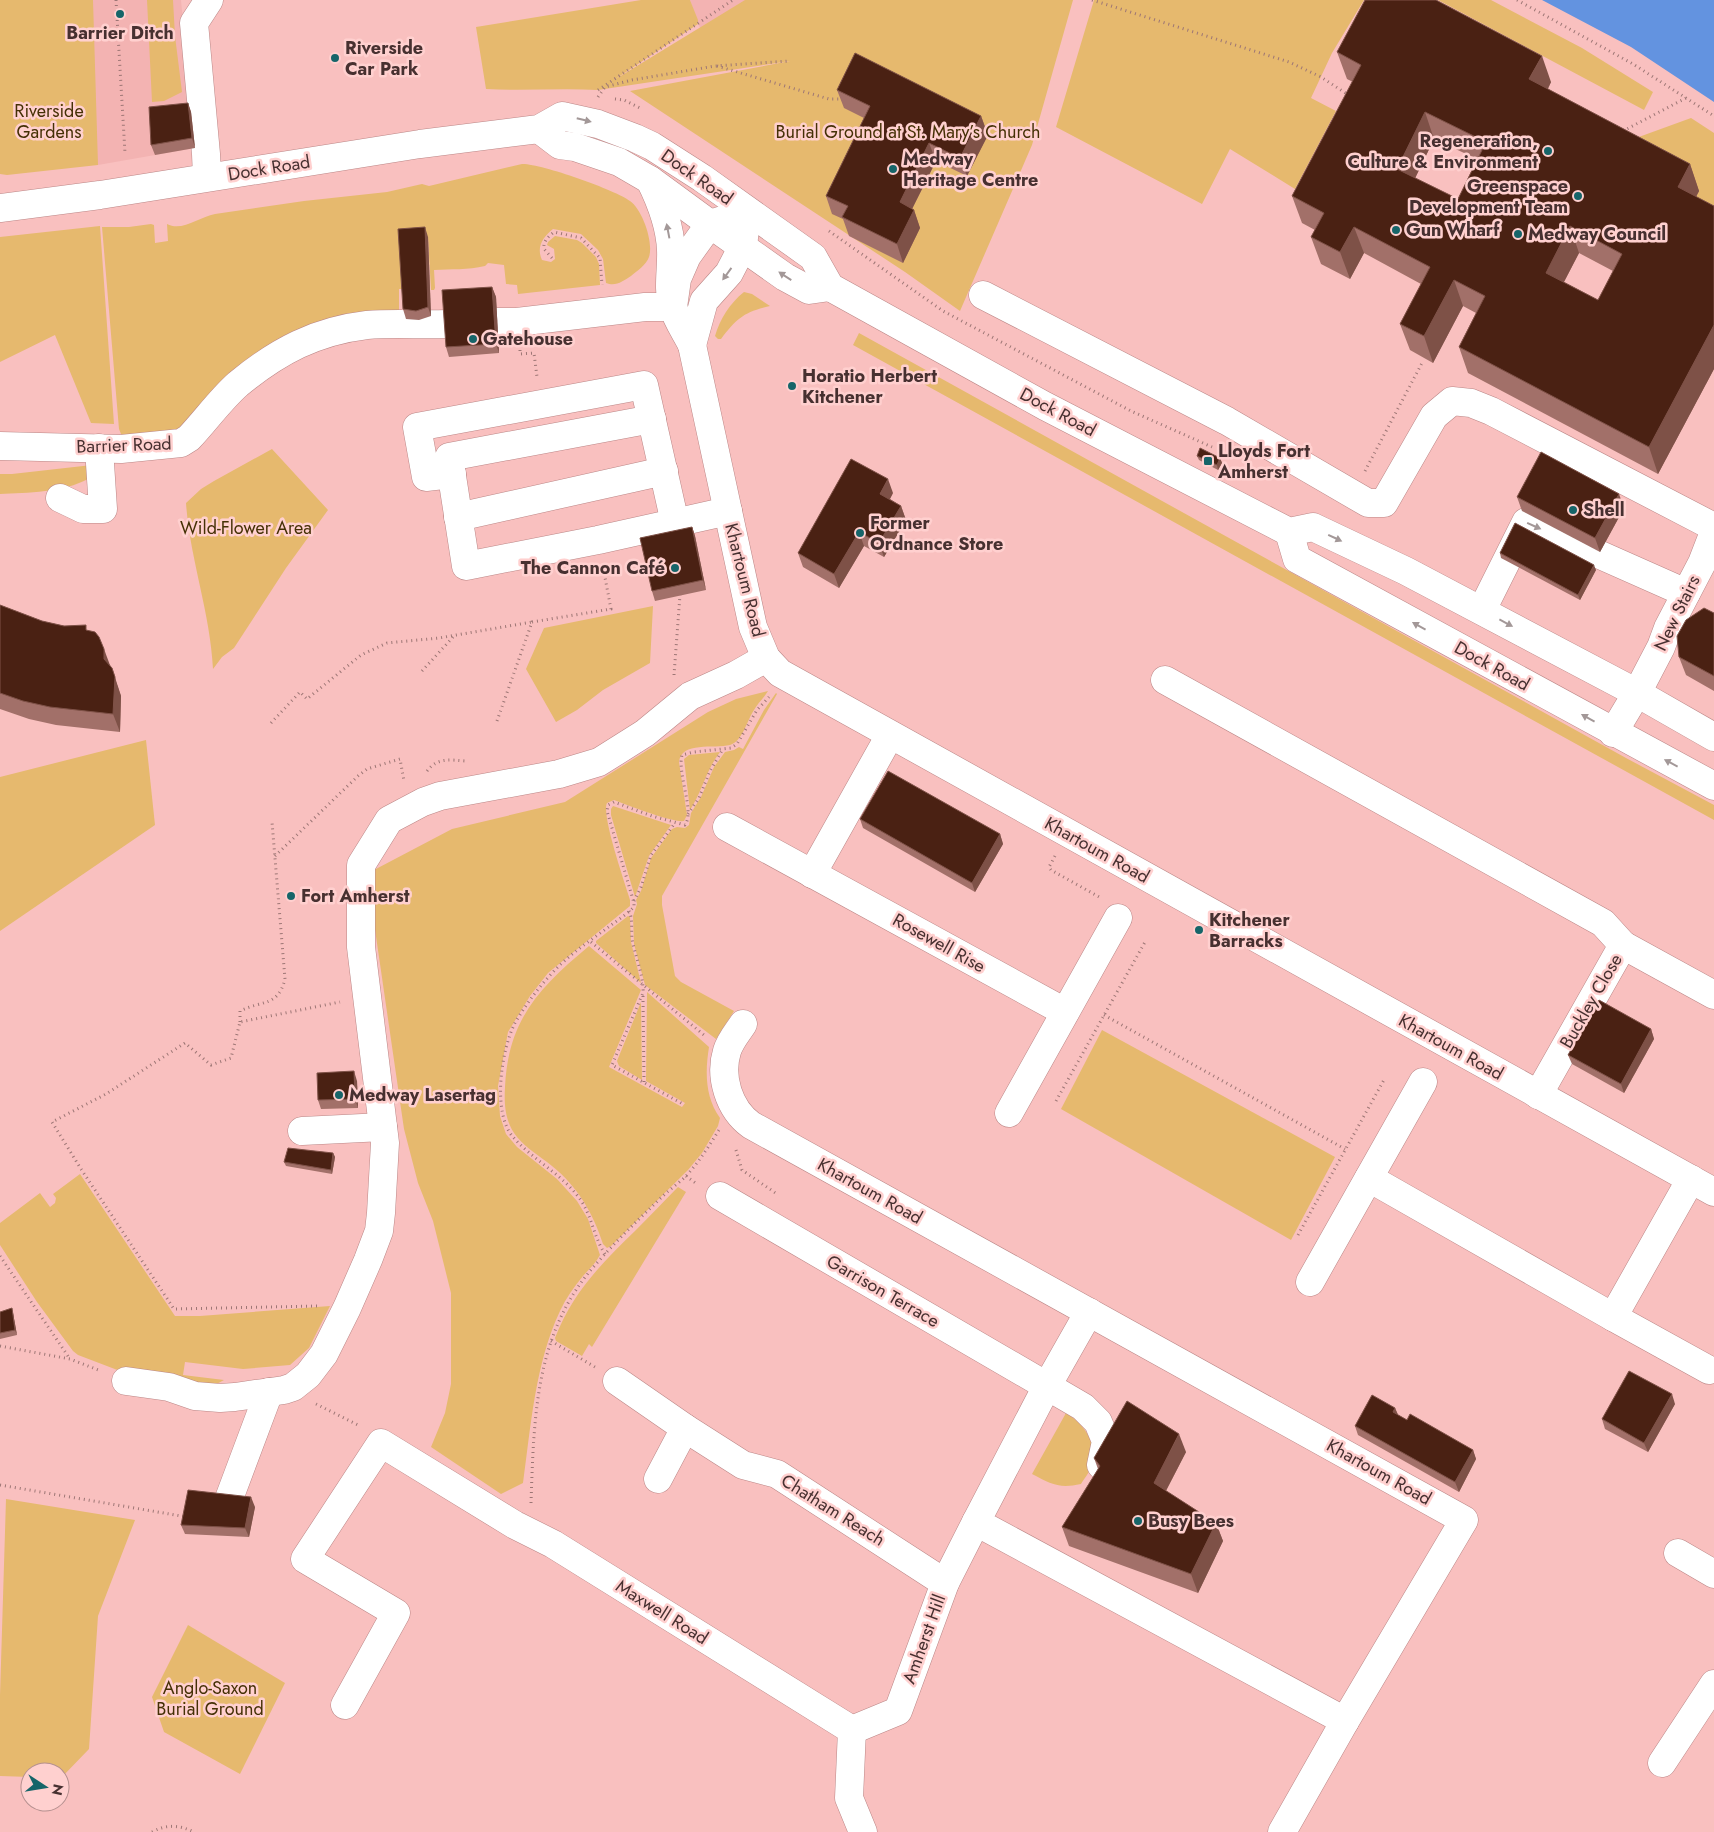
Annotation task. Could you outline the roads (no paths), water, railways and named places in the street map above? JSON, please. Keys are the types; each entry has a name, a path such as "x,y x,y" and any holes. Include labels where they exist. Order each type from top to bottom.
{"street":[{"path":"207,177 194,23 209,0"},
{"name":"Dock Road","path":"0,208 100,195 420,144 539,129 562,116 598,124 635,138 684,166 747,212 813,256 830,287 1045,406 1289,532 1297,559 1613,733 1714,786"},
{"name":"Dock Road","path":"539,129 560,145 619,162 650,180 785,277 809,290 830,287"},
{"name":"Khartoum Road","path":"650,180 669,235 673,307 692,345 753,627 766,658 780,673 1702,1185"},
{"path":"507,322 645,308 673,307 677,280 687,256 710,224 747,212"},
{"name":"Khartoum Road","path":"692,345 704,301 729,273 743,246 747,212"},
{"path":"983,295 1227,421 1368,503 1384,503 1434,416 1452,401 1471,403 1491,411 1714,527"},
{"name":"Barrier Road","path":"0,446 110,448 181,442 190,438 238,384 302,342 338,330 366,326 447,324"},
{"path":"452,474 426,477 417,427 644,385 675,523"},
{"path":"652,419 449,456 466,566 598,540 728,510"},
{"path":"60,498 83,509 103,509 110,448"},
{"path":"458,517 664,471"},
{"path":"1461,649 1526,522 1686,593"},
{"path":"1289,532 1313,527 1406,571 1637,693 1714,737"},
{"name":"New Stairs","path":"1613,733 1661,648 1668,628 1686,593 1708,566 1714,532"},
{"path":"126,1381 163,1386 191,1395 212,1398 230,1398 293,1387 312,1372 324,1354 347,1308 380,1227 385,1143 362,947 361,865 389,820 423,791 440,796 558,774 599,762 645,733 690,696 736,675 766,658"},
{"path":"1165,680 1603,924 1623,945"},
{"path":"812,874 890,735"},
{"name":"Rosewell Rise","path":"727,827 1066,1012"},
{"path":"1009,1112 1118,918"},
{"name":"Buckley Close","path":"1538,1095 1623,945 1714,995"},
{"name":"Khartoum Road","path":"743,1024 726,1052 724,1068 728,1094 742,1116 1089,1312 1464,1520 1345,1721 1282,1832"},
{"path":"1310,1282 1423,1082"},
{"path":"302,1131 383,1127"},
{"path":"1369,1178 1709,1370"},
{"path":"1613,1317 1702,1185"},
{"name":"Garrison Terrace","path":"720,1196 1083,1407 1098,1422 1106,1441 1101,1465"},
{"path":"1089,1312 1047,1386 976,1522 1345,1721"},
{"name":"Chatham Reach","path":"617,1381 743,1465 777,1474 945,1583"},
{"path":"226,1504 269,1392"},
{"path":"658,1478 686,1428"},
{"name":"Maxwell Road","path":"345,1705 396,1613 305,1559 380,1443 561,1550 852,1730"},
{"name":"Amherst Hill","path":"852,1730 898,1711 945,1583 976,1522"},
{"path":"1678,1553 1714,1574"},
{"path":"1662,1763 1714,1684"},
{"path":"852,1730 849,1798 862,1832"}],"water":[{"path":"1542,0 1714,0 1714,102 1631,47"}],"place":[{"name":"Barrier Ditch","path":"120,14"},
{"name":"Riverside Car Park","path":"335,58"},
{"name":"Regeneration, Culture & Environment","path":"1548,151"},
{"name":"Medway Heritage Centre","path":"893,169"},
{"name":"Greenspace Development Team","path":"1578,196"},
{"name":"Gun Wharf","path":"1396,230"},
{"name":"Medway Council","path":"1518,234"},
{"name":"Gatehouse","path":"473,339"},
{"name":"Horatio Herbert Kitchener","path":"792,386"},
{"name":"Lloyds Fort Amherst","path":"1208,461"},
{"name":"Shell","path":"1573,510"},
{"name":"Former Ordnance Store","path":"860,533"},
{"name":"The Cannon Café","path":"675,568"},
{"name":"Fort Amherst","path":"291,896"},
{"name":"Kitchener Barracks","path":"1199,930"},
{"name":"Medway Lasertag","path":"339,1095"},
{"name":"Busy Bees","path":"1138,1521"}],"park label":[{"name":"Riverside Gardens","path":"49,121"},
{"name":"Burial Ground at St. Mary’s Church","path":"908,132"},
{"name":"Wild-Flower Area","path":"246,528"},
{"name":"Anglo-Saxon Burial Ground","path":"210,1698"}]}
